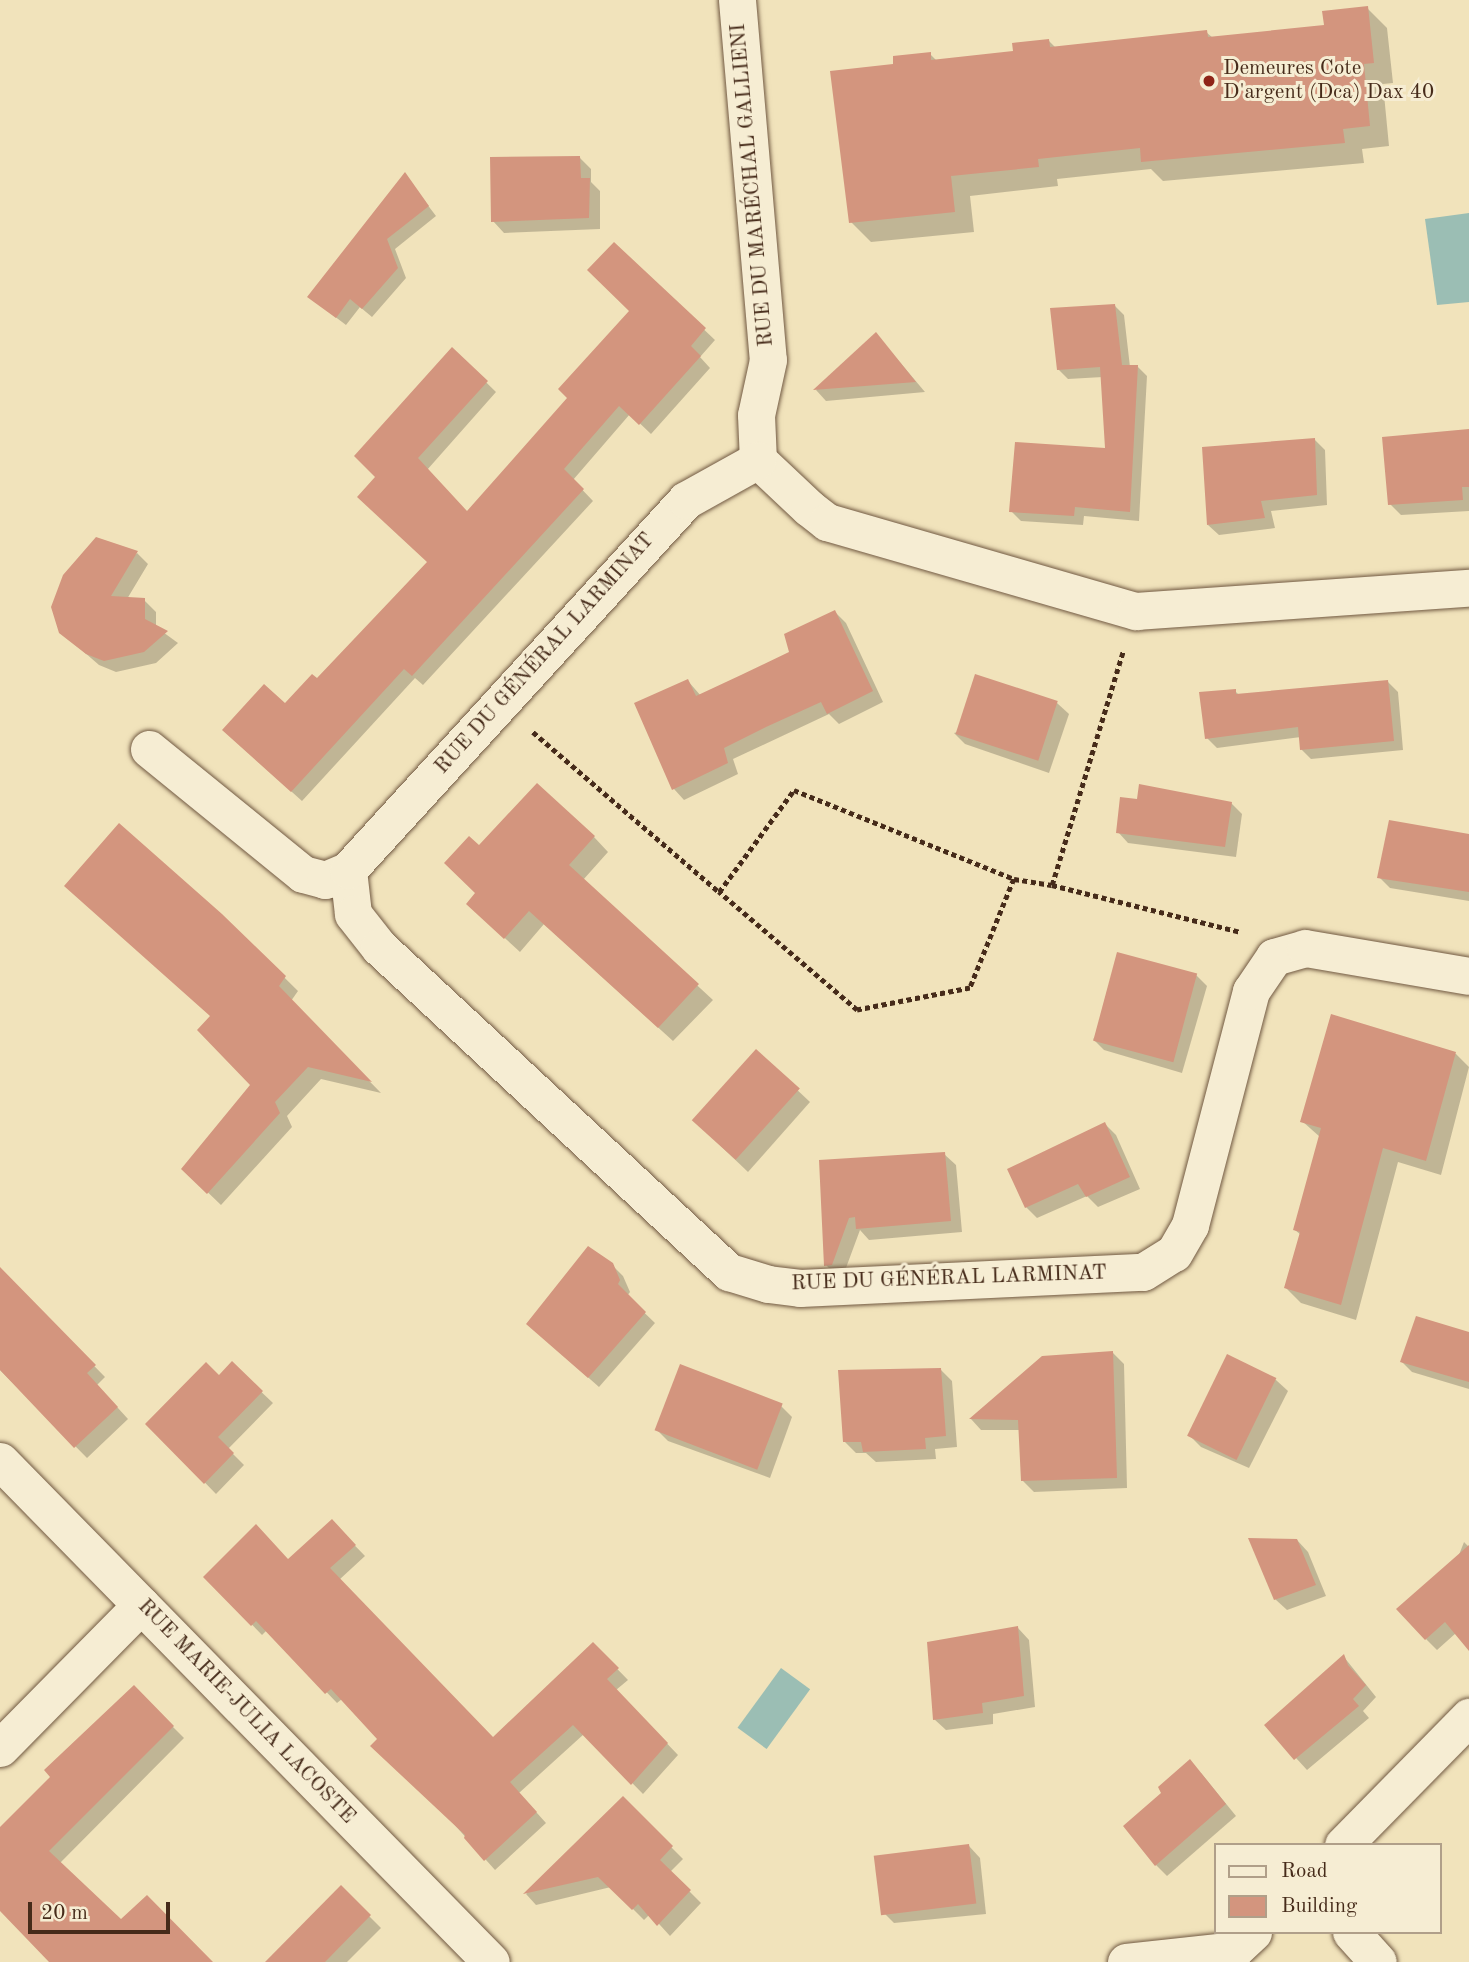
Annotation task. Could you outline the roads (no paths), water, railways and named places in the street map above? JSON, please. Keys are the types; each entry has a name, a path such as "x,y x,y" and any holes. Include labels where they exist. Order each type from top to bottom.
{"street":[{"name":"RUE DU MARÉCHAL GALLIENI","path":"737,0 768,359 755,415 758,460"},
{"path":"758,460 827,522 1136,611 1469,588"},
{"name":"RUE DU GÉNÉRAL LARMINAT","path":"758,460 686,500 348,870 353,914 379,947 729,1272 768,1284 800,1289 1143,1272 1174,1253 1189,1225 1251,991 1274,957 1305,948 1469,976"},
{"path":"149,749 303,874 325,880 348,870"},
{"name":"RUE MARIE-JULIA LACOSTE","path":"0,1461 491,1962"},
{"path":"0,1748 141,1605"},
{"path":"1345,1843 1469,1717"},
{"path":"1126,1962 1234,1950 1251,1934"},
{"path":"1353,1934 1378,1962"}],"water":[{"path":"1469,213 1469,302 1437,305 1425,219"},
{"path":"781,1668 810,1689 767,1749 738,1728"}],"place":[{"name":"Demeures Cote D'argent (Dca) Dax 40","path":"1209,81"}]}
